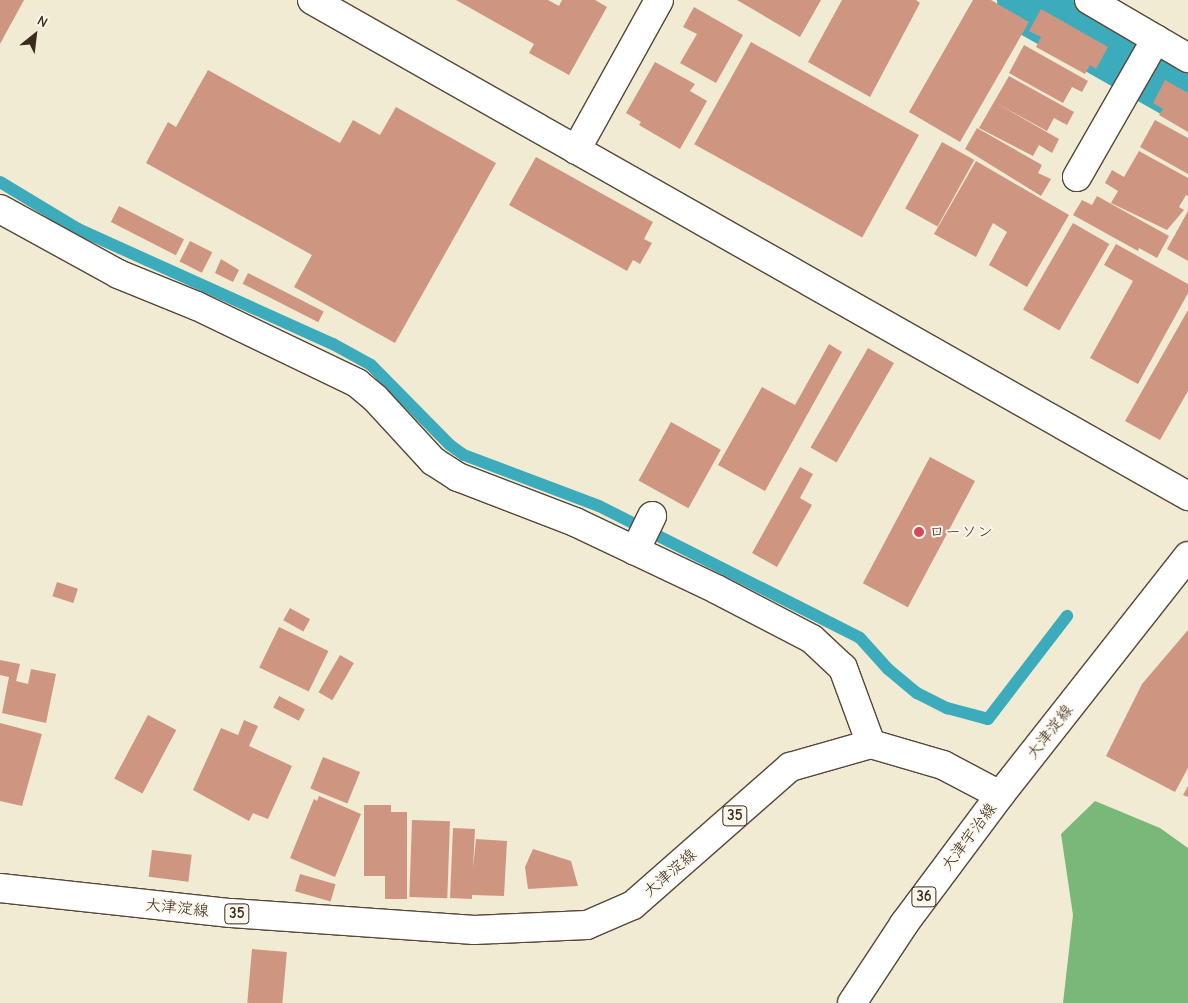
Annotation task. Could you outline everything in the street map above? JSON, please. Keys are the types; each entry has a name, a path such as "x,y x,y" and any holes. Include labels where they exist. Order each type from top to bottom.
{"street":[{"path":"312,0 1188,496"},
{"path":"576,150 659,0"},
{"path":"1101,3 1188,58"},
{"path":"1077,177 1156,39"},
{"path":"0,209 118,274 197,306 357,383 375,398 433,461 458,477 526,501 643,535 812,639 843,668 871,744 943,765 1000,795"},
{"name":"大津淀線","path":"1000,795 1188,556"},
{"name":"大津淀線","path":"0,888 232,914 474,930 587,925 634,905 790,767 871,744"},
{"name":"大津宇治線","path":"852,1003 904,924 1000,795"}],"green space":[{"path":"1095,801 1160,828 1188,848 1188,1003 1063,1003 1073,915 1061,834"}],"building":[{"path":"0,0 24,0 0,44"},
{"path":"456,0 548,0 559,6 562,0 595,0 607,7 569,75 529,53 534,44"},
{"path":"737,0 821,0 800,37"},
{"path":"842,0 916,0 920,3 870,97 808,62"},
{"path":"973,0 991,0 1029,22 960,142 909,112"},
{"path":"694,7 743,35 716,83 680,63 697,34 683,27"},
{"path":"1041,9 1108,47 1096,69 1090,65 1085,74 1036,47 1041,37 1029,31"},
{"path":"751,42 919,135 862,237 694,144"},
{"path":"1024,45 1088,81 1082,92 1072,87 1063,103 1009,73"},
{"path":"655,62 695,84 690,91 707,101 680,149 639,125 641,122 626,113"},
{"path":"208,70 340,143 353,120 380,135 396,107 496,163 395,343 294,287 312,255 146,163 168,122 176,127"},
{"path":"1009,76 1074,112 1067,125 1054,118 1047,131 996,103 1059,139 1052,153 1039,145 1033,156 979,128"},
{"path":"1165,80 1188,93 1188,132 1159,115 1163,109 1153,103"},
{"path":"1155,120 1188,138 1188,174 1140,147"},
{"path":"977,128 1042,165 1038,173 1051,179 1041,196 965,149"},
{"path":"942,142 974,160 938,226 905,208"},
{"path":"1139,151 1188,178 1188,196 1186,195 1179,207 1184,210 1167,230 1111,203 1118,191 1105,183 1112,170 1124,177"},
{"path":"536,157 653,222 644,239 652,243 640,264 633,260 627,271 509,205"},
{"path":"976,161 1069,215 1027,287 989,265 1007,232 993,223 976,257 934,234"},
{"path":"1097,196 1169,236 1157,258 1139,248 1138,251 1073,215 1082,200 1092,205"},
{"path":"119,206 184,239 176,255 111,222"},
{"path":"1188,211 1188,261 1167,249"},
{"path":"1073,223 1109,244 1059,331 1023,310"},
{"path":"190,241 212,252 202,273 180,261"},
{"path":"1116,244 1188,284 1188,293 1138,384 1090,358 1133,281 1104,265"},
{"path":"221,259 239,270 233,282 215,273"},
{"path":"248,273 324,312 318,322 243,284"},
{"path":"1188,310 1188,391 1160,440 1125,421"},
{"path":"829,344 842,352 765,491 718,465 762,387 795,405"},
{"path":"868,348 894,363 836,463 810,448"},
{"path":"671,422 721,450 688,508 639,481"},
{"name":"ローソン","path":"930,457 975,481 908,607 863,583"},
{"path":"800,467 813,474 800,498 812,505 777,567 752,553"},
{"path":"57,582 78,589 73,603 52,596"},
{"path":"290,608 310,619 303,631 283,620"},
{"path":"279,627 328,651 309,692 259,667"},
{"path":"1188,630 1188,768 1175,792 1106,756 1142,684"},
{"path":"340,655 354,663 332,700 318,692"},
{"path":"0,660 20,664 16,681 28,684 31,669 56,674 46,723 2,713 9,677 0,675"},
{"path":"279,696 305,709 299,721 273,708"},
{"path":"148,715 176,730 142,794 114,779"},
{"path":"244,720 258,726 249,746 292,766 268,819 253,813 249,821 193,790 221,728 238,735"},
{"path":"0,723 42,734 22,806 0,801"},
{"path":"323,757 360,772 347,804 310,789"},
{"path":"1188,786 1188,797 1183,795"},
{"path":"319,796 361,814 335,877 290,858 314,799 317,801"},
{"path":"364,805 391,805 391,812 407,812 407,899 385,899 385,876 364,876"},
{"path":"412,820 450,821 447,898 409,897"},
{"path":"453,828 475,829 473,868 476,839 507,841 504,896 472,895 472,899 450,898"},
{"path":"533,849 571,861 578,886 528,889 525,867"},
{"path":"152,850 192,855 188,882 149,877"},
{"path":"300,874 336,884 331,902 295,891"},
{"path":"252,949 287,952 282,1003 247,1003"}],"waterway":[{"path":"1033,0 1188,88"},
{"path":"0,182 78,229 333,344 371,365 450,445 464,455 599,506 860,638 888,669 917,693 947,708 988,719 1067,616"}],"place":[{"name":"ローソン","path":"919,532"}]}
